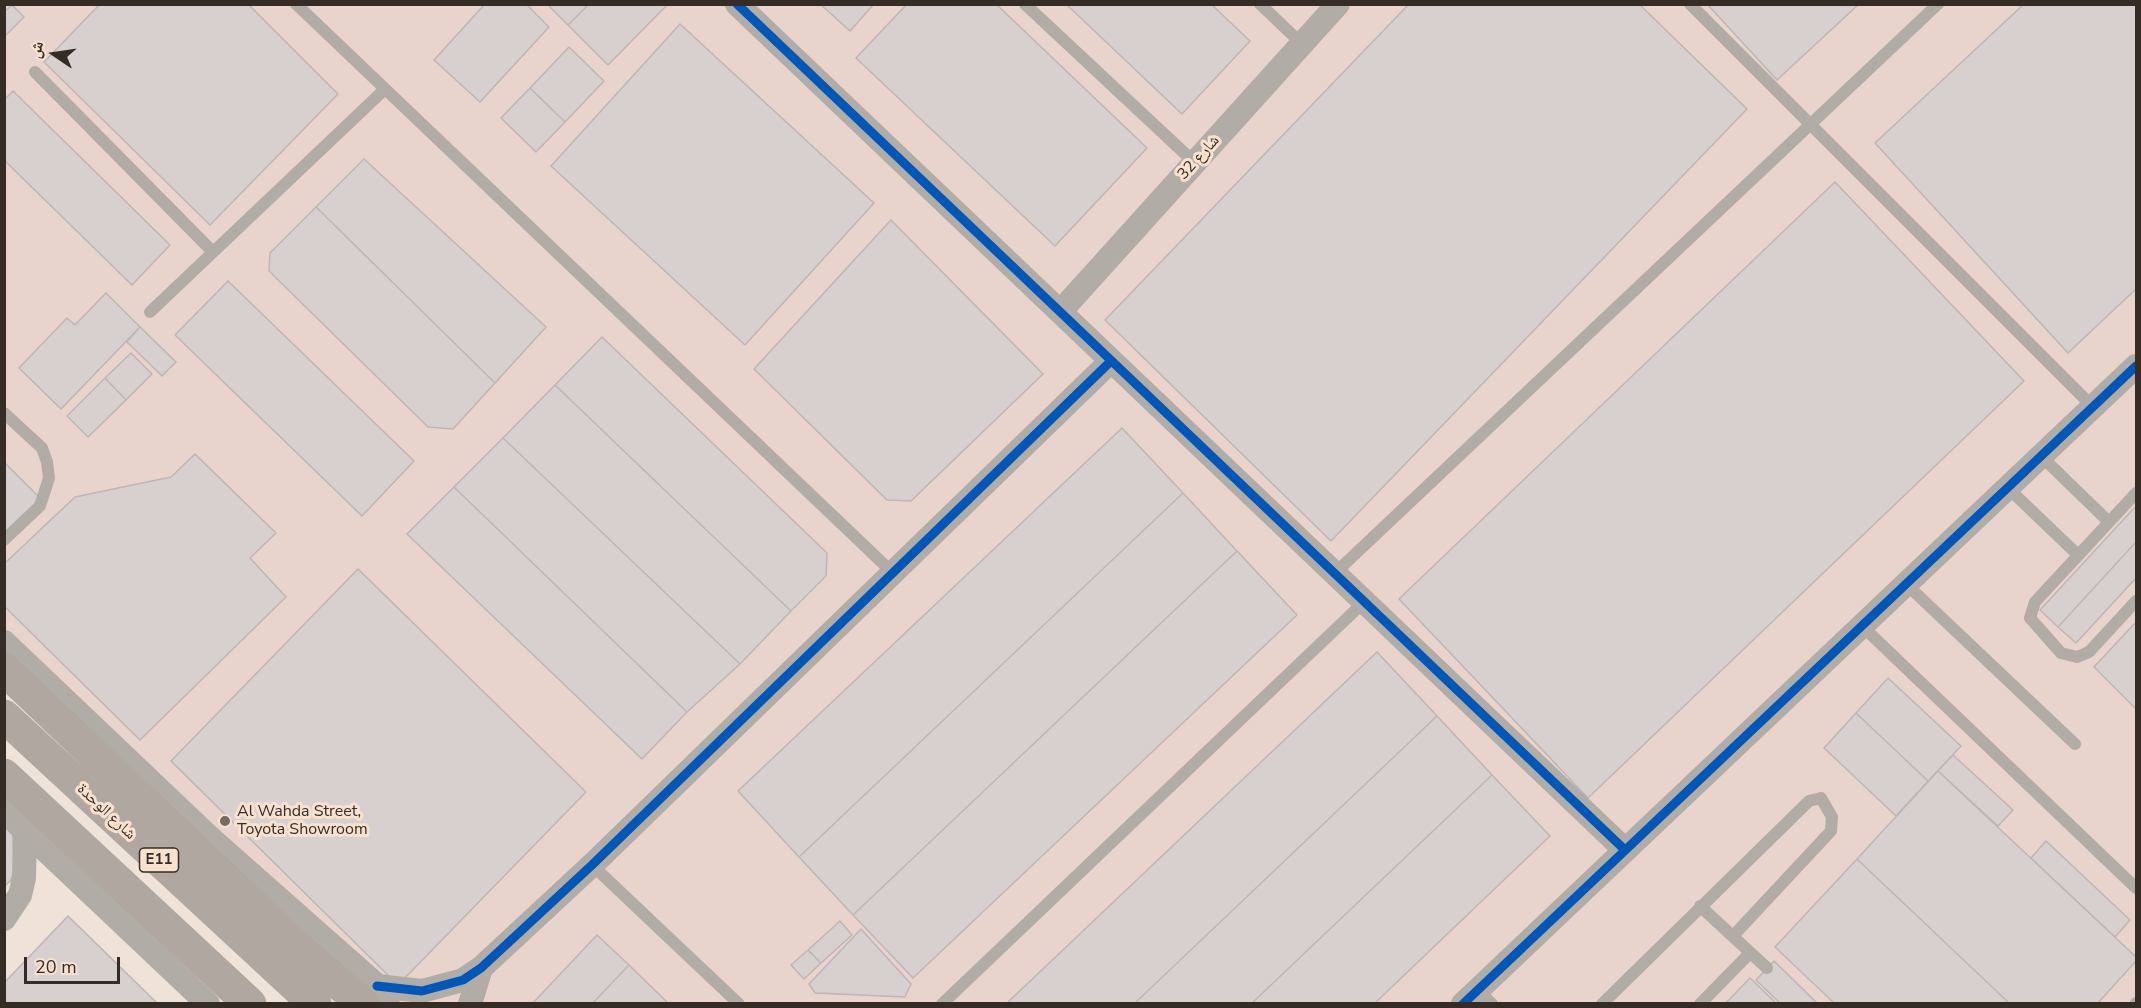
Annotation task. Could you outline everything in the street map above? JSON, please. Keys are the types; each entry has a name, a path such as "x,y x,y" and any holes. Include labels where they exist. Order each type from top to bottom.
{"highway":[{"path":"4,669 299,949 370,995"},
{"name":"شارع الوحدة","path":"4,716 315,1004"},
{"name":"E11","path":"4,775 250,1004"}],"street":[{"path":"737,4 1625,850"},
{"name":"شارع 32","path":"1060,312 1338,4"},
{"path":"370,995 422,991 463,980 481,968 592,865 1111,361"},
{"path":"1478,999 1625,850 2136,366"},
{"path":"4,642 208,836 370,995 398,1004"},
{"path":"4,811 204,1002"},
{"path":"4,919 20,895 24,878 25,830"},
{"path":"470,1004 481,968"}],"lane":[{"path":"296,4 893,573"},
{"path":"1025,4 1195,163"},
{"path":"1260,4 1302,44"},
{"path":"1690,4 2093,407"},
{"path":"1334,573 1938,4"},
{"path":"35,72 212,251"},
{"path":"150,312 385,89"},
{"path":"4,413 42,448 49,478 40,506 4,540"},
{"path":"2041,456 2109,522"},
{"path":"2008,488 2078,555"},
{"path":"2136,493 2030,610 2030,618 2033,626 2061,653 2077,657 2089,652 2136,601"},
{"path":"1906,584 2075,744"},
{"path":"942,1004 1364,602"},
{"path":"1862,626 2136,888"},
{"path":"1602,1004 1809,801 1821,798 1832,817 1831,831 1733,936"},
{"path":"592,865 739,1004"},
{"path":"1700,906 1767,968"},
{"path":"1700,1004 1750,953"}],"shaded area":[{"path":"4,5 2136,5 2136,1003 374,1003 5,634"}],"building":[{"path":"100,4 248,4 338,94 210,225 44,62"},
{"path":"485,4 526,4 549,27 480,102 434,60"},
{"path":"547,4 589,4 568,25"},
{"path":"589,4 668,4 608,65 568,25"},
{"path":"820,4 874,4 850,31"},
{"path":"907,4 996,4 1147,148 1055,246 856,58"},
{"path":"1066,4 1211,4 1250,41 1182,114"},
{"path":"1409,4 1639,4 1747,109 1331,541 1105,320"},
{"path":"1707,4 1859,4 1777,80"},
{"path":"2024,4 2136,4 2136,289 2068,353 1875,143"},
{"path":"12,5 24,17 4,37 4,12"},
{"path":"680,24 874,203 745,345 551,166"},
{"path":"569,47 604,81 565,122 530,88"},
{"path":"530,88 565,122 536,152 501,118"},
{"path":"13,91 170,245 132,285 4,160 4,100"},
{"path":"364,159 546,327 495,383 316,207"},
{"path":"1835,182 2024,381 1588,798 1399,599"},
{"path":"316,207 495,383 453,429 428,427 269,271 270,253"},
{"path":"891,220 1043,374 911,501 887,500 754,369"},
{"path":"228,281 414,461 362,516 175,335"},
{"path":"106,293 140,327 61,409 19,368 67,318 75,325"},
{"path":"140,327 176,362 162,376 127,342"},
{"path":"602,337 827,553 826,576 791,611 555,385"},
{"path":"131,353 152,374 126,400 105,378"},
{"path":"105,378 126,400 88,437 67,416"},
{"path":"555,385 791,611 740,664 503,438"},
{"path":"1122,428 1183,493 799,857 738,791"},
{"path":"503,438 740,664 687,712 454,487"},
{"path":"195,454 276,533 250,558 286,597 140,740 4,606 4,564 75,497 171,477"},
{"path":"4,462 41,499 4,536"},
{"path":"454,487 687,712 642,759 407,534"},
{"path":"1183,493 1237,551 853,915 799,857"},
{"path":"2136,506 2136,542 2058,627 2040,610"},
{"path":"2136,542 2136,578 2076,643 2058,627"},
{"path":"1237,551 1297,615 913,978 853,915"},
{"path":"358,569 586,792 398,985 171,761"},
{"path":"2136,622 2136,709 2094,667"},
{"path":"1377,652 1437,716 1134,1004 1006,1004"},
{"path":"1888,678 1961,746 1928,781 1856,713"},
{"path":"1856,713 1928,781 1896,816 1824,748"},
{"path":"1437,716 1492,775 1251,1004 1134,1004"},
{"path":"1953,755 2013,810 1998,826 1938,771"},
{"path":"1938,771 2136,957 2136,961 2097,1004 2010,1004 1857,859"},
{"path":"1492,775 1550,836 1374,1004 1251,1004"},
{"path":"4,819 12,827 15,867 11,880 4,887"},
{"path":"2046,841 2130,920 2115,937 2031,858"},
{"path":"1857,859 2010,1004 1835,1004 1775,947"},
{"path":"68,916 158,1004 4,1004 4,983"},
{"path":"840,921 852,935 821,963 808,950"},
{"path":"861,929 911,984 905,997 815,993 809,984"},
{"path":"597,935 629,965 592,1004 532,1004"},
{"path":"808,950 821,963 804,979 791,965"},
{"path":"1774,961 1818,1004 1781,1004 1756,980"},
{"path":"629,965 669,1004 592,1004"},
{"path":"1750,978 1777,1004 1725,1004"}],"cycle path":[{"path":"737,4 1625,850"},
{"path":"377,986 422,991 463,980 481,968 592,865 1111,361"},
{"path":"1463,1004 2136,366"}],"place":[{"name":"Al Wahda Street, Toyota Showroom","path":"225,821"}]}
